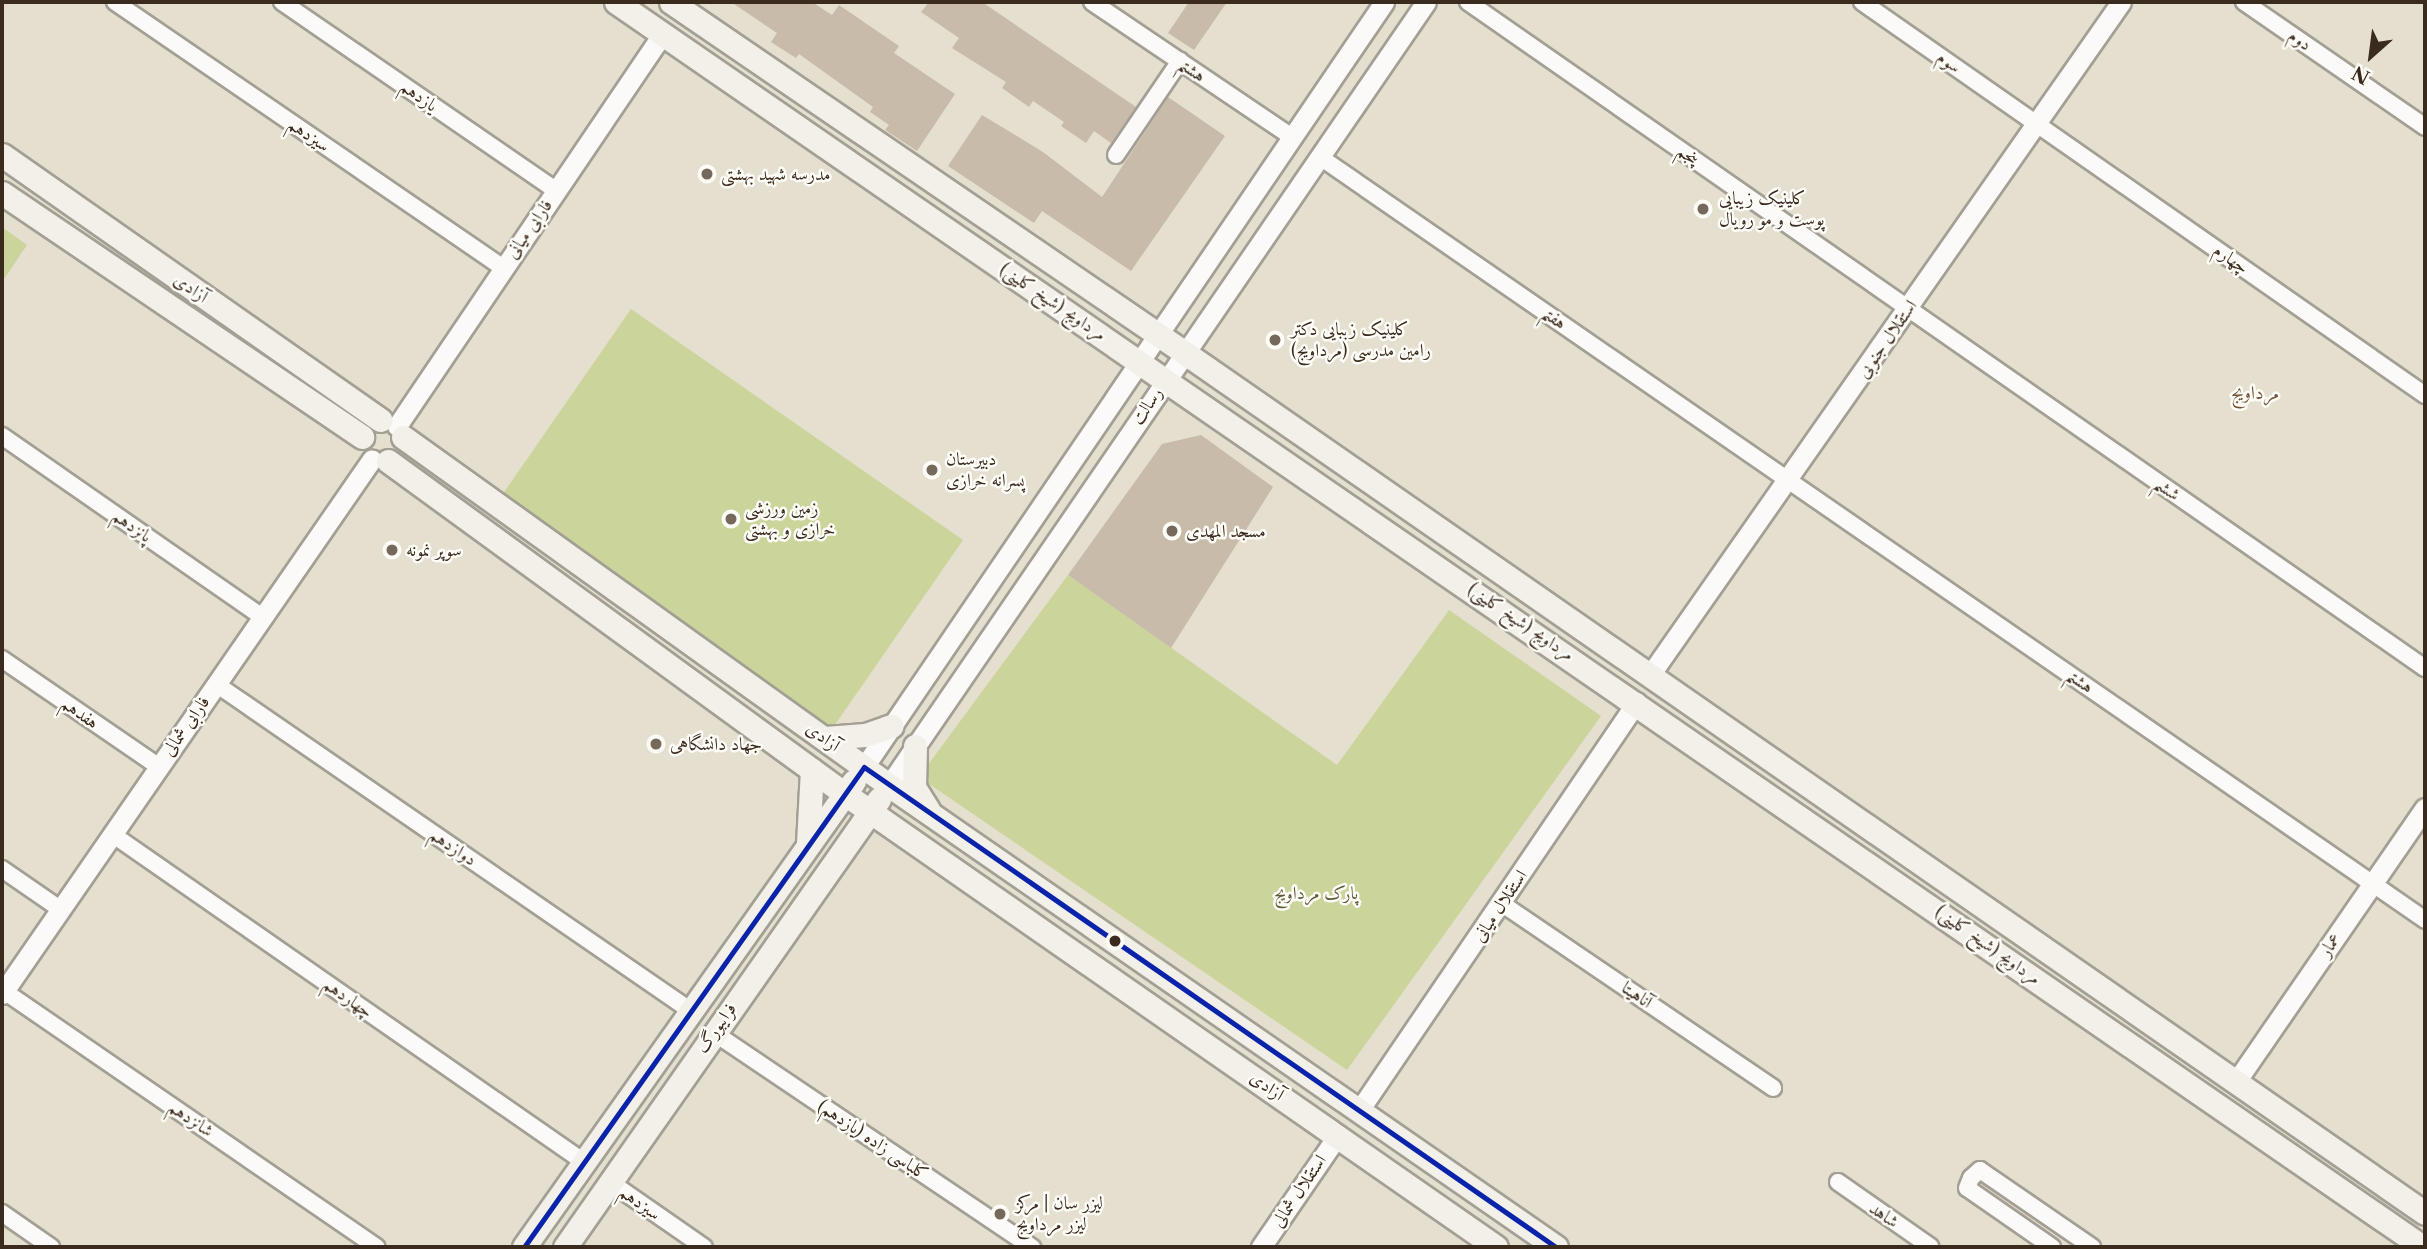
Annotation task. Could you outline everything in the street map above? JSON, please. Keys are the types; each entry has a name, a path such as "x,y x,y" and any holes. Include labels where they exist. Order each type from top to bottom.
{"main road":[{"name":"مرداویج (شیخ کلینی)","path":"617,2 1637,702 2423,1247"},
{"name":"مرداویج (شیخ کلینی)","path":"680,4 2425,1213"},
{"name":"آزادی","path":"2,155 394,428 889,785 1556,1247"},
{"name":"آزادی","path":"2,193 362,437"},
{"path":"370,424 394,428 402,450 380,460 363,449 362,437 370,424"},
{"name":"آزادی","path":"380,460 845,794 1496,1247"},
{"path":"825,738 865,735 891,726"},
{"path":"915,746 914,787 931,814"},
{"name":"فرایبورگ","path":"528,1246 584,1162 864,767"},
{"path":"807,848 812,770"},
{"name":"رسالت","path":"870,811 889,785"},
{"name":"فرایبورگ","path":"565,1247 870,811"},
{"path":"846,845 885,837 918,845"}],"street":[{"name":"سیزدهم","path":"115,2 503,268"},
{"name":"یازدهم","path":"282,2 556,190"},
{"name":"هشتم","path":"1093,2 1292,137"},
{"path":"1139,361 1384,2"},
{"name":"رسالت","path":"889,785 1426,2"},
{"name":"پنجم","path":"1468,2 1909,309"},
{"name":"سوم","path":"1862,2 2036,123"},
{"name":"استقلال جنوبی","path":"1650,675 1909,309 2121,2"},
{"name":"دوم","path":"2244,2 2425,127"},
{"name":"فارابی میانی","path":"394,428 662,34"},
{"path":"1116,155 1180,61"},
{"name":"چهارم","path":"2036,123 2425,395"},
{"name":"هفتم","path":"1320,157 1787,479"},
{"name":"ششم","path":"1909,309 2425,668"},
{"name":"رسالت","path":"864,767 1139,361"},
{"name":"پانزدهم","path":"2,436 262,617"},
{"name":"فارابی شمالی","path":"3,993 262,617 380,460"},
{"name":"هشتم","path":"1787,479 2372,884"},
{"name":"هفدهم","path":"2,659 159,767"},
{"name":"دوازدهم","path":"216,684 691,1011"},
{"name":"استقلال میانی","path":"1360,1109 1637,702"},
{"name":"عمار","path":"2235,1083 2425,808"},
{"name":"چهاردهم","path":"112,834 584,1162"},
{"path":"2,869 60,909"},
{"path":"2372,884 2425,920"},
{"name":"آناهیتا","path":"1502,903 1773,1088"},
{"name":"شانزدهم","path":"3,993 377,1247"},
{"name":"کلباسی زاده (یازدهم)","path":"713,1032 1032,1247"},
{"name":"استقلال شمالی","path":"1261,1247 1338,1135"},
{"path":"2052,1247 1967,1188 1971,1178 1980,1170 2092,1247"},
{"name":"سیزدهم","path":"610,1182 704,1247"},
{"name":"شاهد","path":"1838,1182 1931,1247"},
{"path":"2,1213 51,1247"}],"green space":[{"path":"2,227 27,245 2,282"},
{"name":"زمین ورزشی خرازی و بهشتی","path":"631,309 963,540 832,729 500,498"},
{"name":"پارک مرداویج","path":"1068,575 1337,765 1449,610 1601,716 1347,1070 919,777"}],"building":[{"path":"731,2 812,2 832,15 839,5 899,46 894,53 955,94 917,151 885,130 889,125 870,112 873,107 799,54 796,58 771,42 777,33"},
{"path":"929,2 982,2 1136,107 1111,143 1094,131 1086,143 1061,126 1064,122 1033,101 1029,107 1002,88 1006,82 952,48 959,38 921,12"},
{"path":"1189,2 1227,2 1194,50 1168,33"},
{"path":"1168,97 1225,136 1131,271 1042,211 1034,223 948,166 982,115 1043,152 1102,197"},
{"name":"مسجد المهدی","path":"1201,435 1273,487 1171,648 1068,575 1162,444"}],"transit line":[{"path":"524,1247 864,767 1556,1247"}],"place":[{"name":"مدرسه شهید بهشتی","path":"707,174"},
{"name":"کلینیک زیبایی پوست و مو رویال","path":"1703,209"},
{"name":"کلینیک زیبایی دکتر رامین مدرسی (مرداویج)","path":"1275,340"},
{"name":"دبیرستان پسرانه خرازی","path":"932,470"},
{"name":"زمین ورزشی خرازی و بهشتی","path":"731,519"},
{"name":"مسجد المهدی","path":"1172,531"},
{"name":"سوپر نمونه","path":"392,550"},
{"name":"جهاد دانشگاهی","path":"656,744"},
{"name":"لیزر سان | مرکز لیزر مرداویج","path":"1000,1214"}],"district":[{"name":"مرداویج","path":"2255,393"}]}
